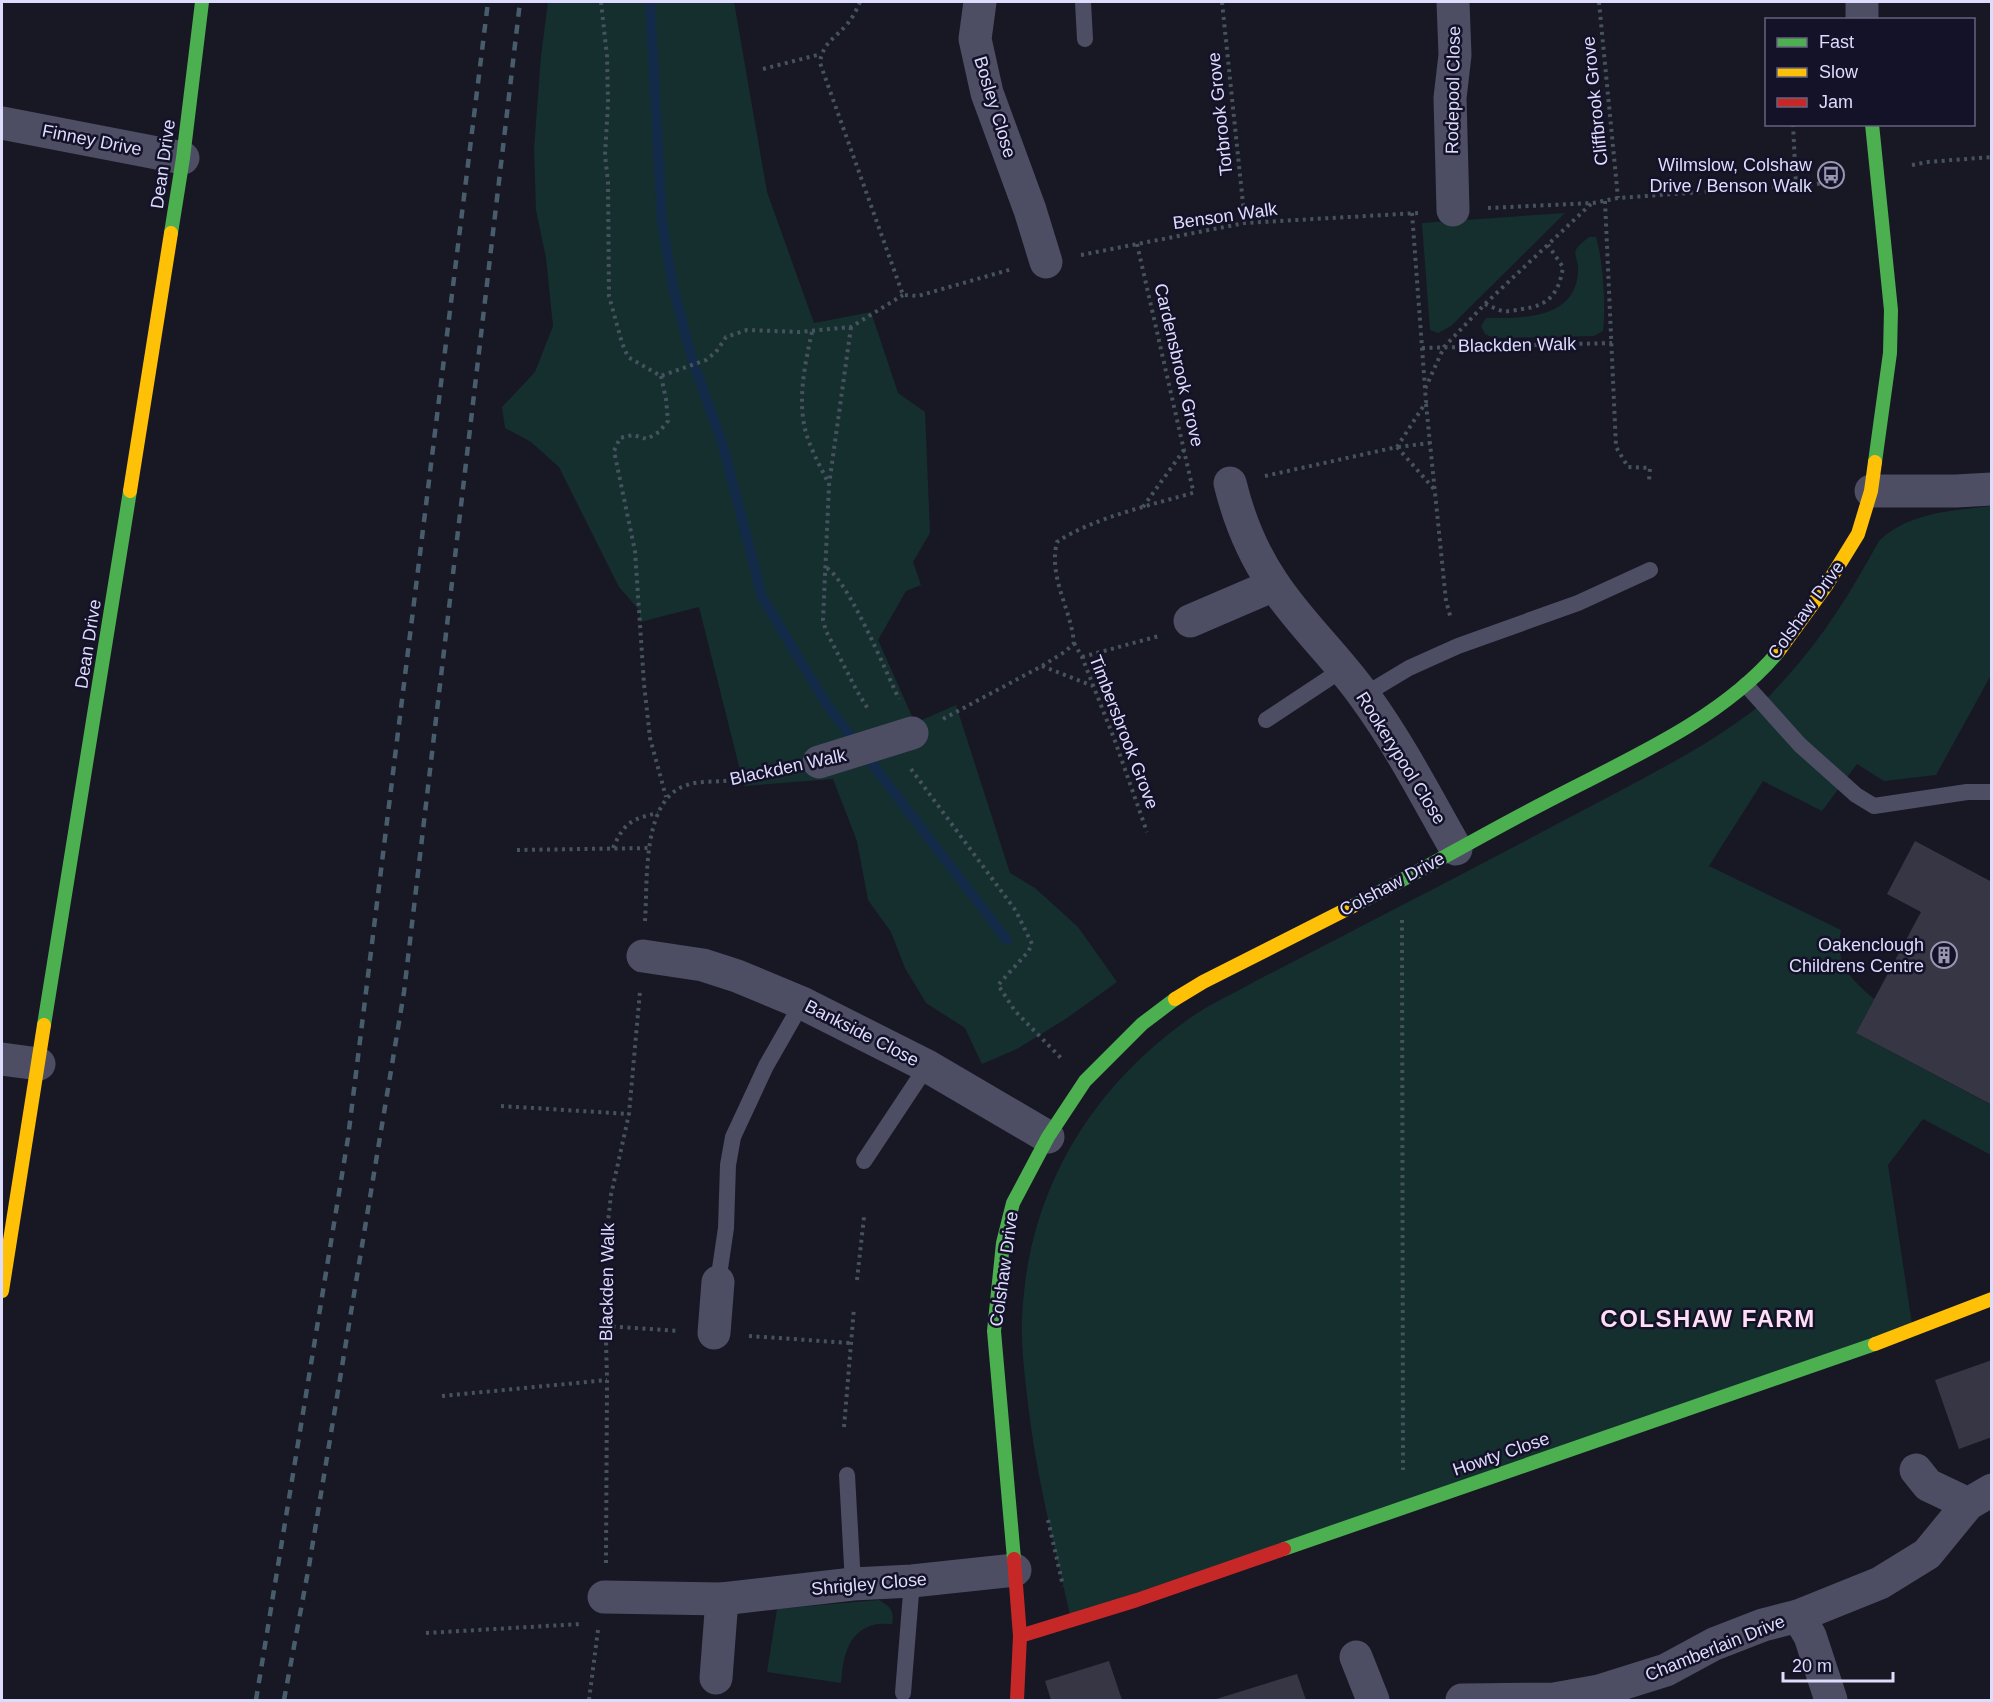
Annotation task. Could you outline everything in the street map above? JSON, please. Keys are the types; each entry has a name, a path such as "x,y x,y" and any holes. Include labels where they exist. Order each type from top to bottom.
{"street":[{"name":"Dean Drive","path":"2,1291 183,158 202,2"},
{"name":"Bosley Close","path":"980,2 975,39 980,66 998,127 1030,210 1046,262"},
{"name":"Rodepool Close","path":"1453,2 1455,55 1450,108 1453,194"},
{"path":"1862,2 1862,18"},
{"name":"Finney Drive","path":"2,123 183,158"},
{"name":"Colshaw Drive","path":"1017,1701 1020,1636 1016,1570 994,1331 1004,1243 1013,1203 1048,1137 1085,1081 1142,1024 1173,1000 1234,965 1398,883 1456,849 1691,725 1746,685 1777,654 1826,586 1858,534 1871,491 1890,353 1891,310 1872,126"},
{"name":"Rookerypool Close","path":"1230,483 1243,528 1274,585 1364,695 1403,754 1456,849"},
{"path":"1871,491 1992,489"},
{"path":"1190,621 1274,585"},
{"name":"Blackden Walk","path":"819,762 912,733"},
{"name":"Bankside Close","path":"653,958 703,965 737,976 802,1003 927,1066 1048,1137"},
{"path":"2,1059 39,1065"},
{"path":"714,1333 718,1282"},
{"name":"Howty Close","path":"1020,1636 1137,1600 1913,1331 1992,1299"},
{"name":"Chamberlain Drive","path":"1462,1701 1554,1699 1599,1691 1666,1670 1714,1644 1763,1625 1798,1616 1880,1583 1927,1554 1980,1497 1928,1485 1916,1470"},
{"name":"Shrigley Close","path":"602,1610 640,1597 722,1599 853,1584 912,1581 1016,1570"},
{"path":"717,1678 722,1599"},
{"path":"1798,1616 1810,1636 1831,1701"},
{"path":"1356,1656 1372,1701"}],"lane":[{"path":"1083,2 1085,39"},
{"path":"1364,695 1409,668 1458,646 1578,603 1650,570"},
{"path":"1266,720 1343,669"},
{"path":"1746,685 1800,745 1856,795 1874,806 1967,792 1992,792"},
{"path":"718,1282 726,1228 728,1165 733,1137 766,1066 802,1003"},
{"path":"864,1161 927,1066"},
{"path":"847,1475 853,1584"},
{"path":"903,1694 912,1581"}],"path":[{"path":"601,2 608,56 605,154 608,182 609,296 622,343 631,360 661,376 706,360 716,352 726,336 747,330 812,332 851,327 903,295 820,63 821,54 827,42 849,23 860,2"},
{"name":"Torbrook Grove","path":"1222,2 1245,224"},
{"name":"Cliffbrook Grove","path":"1599,2 1618,198"},
{"path":"763,69 821,54"},
{"path":"1793,126 1796,185"},
{"name":"Benson Walk","path":"903,295 918,296 1000,272 1245,224 1412,213 1453,194 1605,201 1877,176 1928,162 1992,157"},
{"path":"1605,201 1616,447 1628,467 1650,468 1648,481"},
{"path":"1412,213 1425,389"},
{"name":"Cardensbrook Grove","path":"1137,244 1194,493"},
{"path":"1485,304 1504,311 1527,308 1544,303 1555,293 1561,280 1563,267 1548,245"},
{"path":"823,602 827,568 829,485 851,327"},
{"path":"812,332 804,371 802,405 806,434 829,485"},
{"name":"Blackden Walk","path":"1422,348 1612,343"},
{"path":"661,376 668,421 659,432 647,439 633,435 620,438 614,451 635,551 650,738 666,797"},
{"path":"1426,402 1446,601 1458,646"},
{"path":"1430,443 1397,447 1434,490"},
{"path":"1142,508 1184,450"},
{"path":"827,568 852,603 899,700 912,733"},
{"path":"1082,657 1187,629 1190,621"},
{"name":"Timbersbrook Grove","path":"1074,643 1082,657 1147,832"},
{"path":"1042,666 1093,686"},
{"name":"Blackden Walk","path":"589,1701 602,1610 607,1380 604,1258 611,1194 629,1114 653,958 650,848 652,827 666,797 676,789 690,784 748,778 819,762"},
{"path":"613,848 620,832 628,823 638,817 658,813"},
{"path":"518,850 650,848"},
{"path":"1398,883 1402,906 1403,1507"},
{"path":"1016,911 1032,944 1028,952 998,985 1015,1011 1085,1081"},
{"path":"501,1106 629,1114"},
{"path":"857,1280 864,1217"},
{"path":"844,1427 854,1308"},
{"path":"442,1396 607,1380"},
{"path":"1047,1512 1071,1619"},
{"path":"426,1633 602,1610"}],"green space":[{"path":"548,2 734,2 767,192 814,323 871,312 898,393 925,412 930,533 913,562 921,585 906,591 878,640 915,723 956,705 1010,873 1035,888 1078,927 1117,982 1067,1018 1017,1049 982,1064 965,1028 926,1003 905,968 891,932 868,900 857,841 833,779 744,786 699,607 640,622 640,611 619,587 559,467 531,442 505,428 502,407 535,372 553,326 546,258 536,210 534,149 541,56"},
{"path":"1565,213 1451,326 1438,333 1430,330 1422,223"},
{"path":"1589,237 1596,237 1602,271 1603,331 1594,336 1494,338 1485,334 1481,326 1486,318 1515,318 1544,313 1557,308 1567,299 1575,288 1578,272 1576,250"},
{"path":"1991,506 1991,675 1936,775 1884,781 1857,764 1822,811 1763,781 1709,866 1841,930 1839,941 1842,961 1851,977 1874,999 1856,1033 1991,1105 1991,1155 1923,1119 1888,1165 1913,1331 1071,1619 1030,1423 1022,1319 1027,1273 1036,1229 1051,1188 1070,1148 1094,1111 1122,1077 1154,1046 1190,1018 1210,1006 1637,782 1720,734 1762,704 1799,663 1836,613 1879,541 1891,531 1917,518"},
{"path":"879,1600 891,1609 892,1624 873,1625 857,1634 845,1657 841,1683 767,1672 777,1609"}],"building":[{"name":"Oakenclough Childrens Centre","path":"1915,841 1992,882 1992,1105 1856,1033 1921,912 1887,894"},
{"path":"1992,1360 1992,1437 1959,1449 1935,1380"},
{"path":"1109,1661 1122,1700 1051,1700 1045,1681"},
{"path":"1297,1674 1306,1700 1213,1700"}],"waterway":[{"path":"650,2 662,222 673,287 692,359 723,445 762,597 827,705 1007,940"}],"railway":[{"path":"256,1700 348,1138 488,2"},
{"path":"284,1700 309,1566 404,992 520,2"}],"traffic: fast":[{"path":"171,233 183,158 202,2"},
{"path":"1872,126 1891,310 1890,353 1875,462"},
{"path":"44,1025 130,491"},
{"path":"1353,906 1668,738 1727,699 1754,677 1778,652"},
{"path":"1014,1559 994,1331 1003,1243 1013,1203 1048,1137 1085,1081 1142,1024 1175,999"},
{"path":"1284,1549 1875,1344"}],"traffic: slow":[{"path":"130,491 171,233"},
{"path":"1778,652 1826,586 1858,534 1871,491 1875,462"},
{"path":"1175,999 1203,982 1353,906"},
{"path":"2,1291 44,1025"},
{"path":"1875,1344 1992,1299"}],"traffic: jam":[{"path":"1020,1636 1137,1600 1284,1549"},
{"path":"1014,1559 1020,1636 1017,1700"}],"place":[{"name":"Wilmslow, Colshaw Drive / Benson Walk","path":"1831,175"},
{"name":"Oakenclough Childrens Centre","path":"1944,955"}],"district":[{"name":"COLSHAW FARM","path":"1708,1318"}]}
